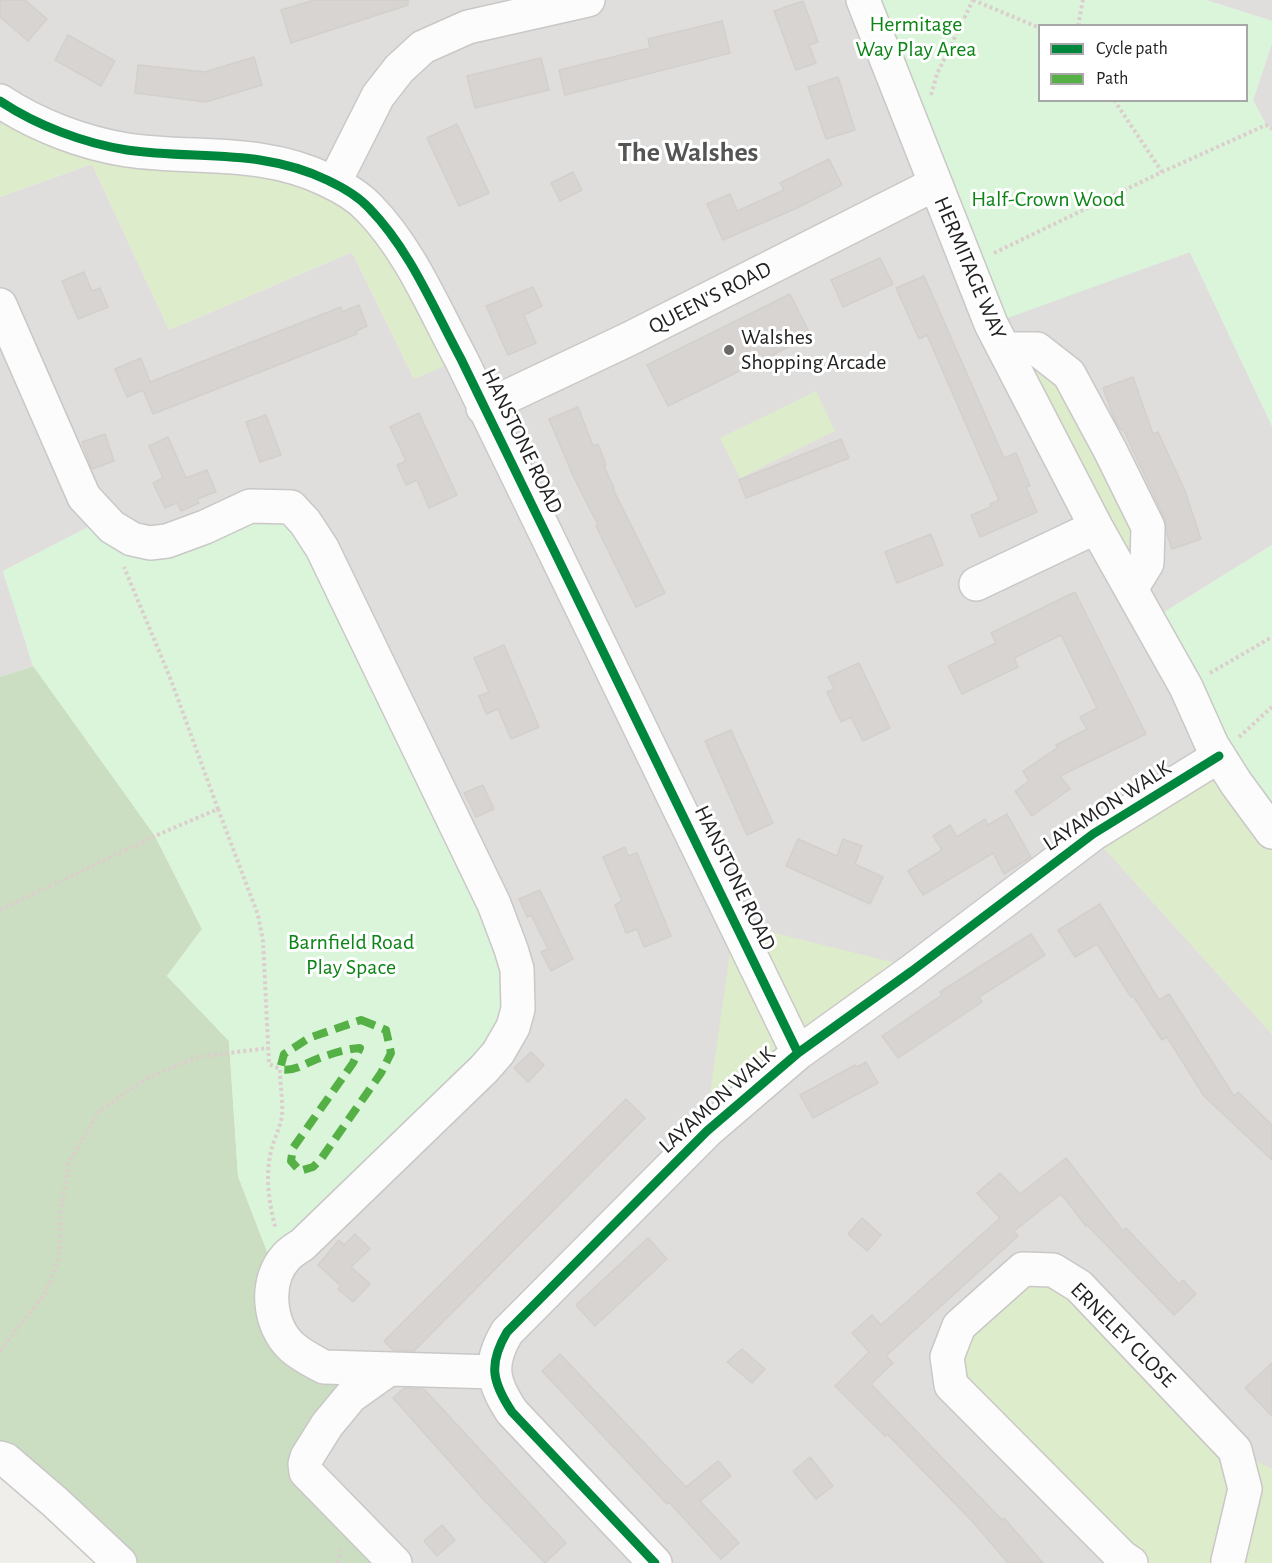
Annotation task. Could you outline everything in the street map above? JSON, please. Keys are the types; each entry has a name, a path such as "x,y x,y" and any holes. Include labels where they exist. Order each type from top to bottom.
{"street":[{"path":"334,183 378,96 399,69 423,47 468,27 588,0"},
{"name":"HERMITAGE WAY","path":"863,0 991,324 1096,527 1186,687 1205,733 1236,783 1272,832"},
{"name":"HANSTONE ROAD","path":"3,112 92,142 124,149 159,153 253,157 281,163 310,172 334,183 367,206 389,231 408,260 460,359 798,1053"},
{"name":"QUEEN'S ROAD","path":"483,408 629,339 935,184"},
{"path":"0,305 84,497 112,527 132,540 150,543 167,541 205,527 250,506 291,507 305,522 322,548 494,904 517,969 518,1009 513,1027 498,1053 302,1245 286,1257 276,1275 271,1291 271,1308 278,1326 290,1345 306,1358 324,1366 494,1372 500,1394 512,1412 655,1563"},
{"path":"1004,349 1037,349 1069,374 1100,431 1148,527 1147,562 1131,589"},
{"path":"976,584 1096,527"},
{"name":"LAYAMON WALK","path":"494,1372 500,1343 516,1321 707,1131 798,1053 912,971 1093,834 1219,756"},
{"name":"ERNELEY CLOSE","path":"1131,1563 1122,1557 951,1385 947,1357 959,1326 1023,1269 1053,1270 1079,1286 1235,1450 1245,1489 1225,1562"},
{"path":"389,1369 351,1396 327,1425 305,1464 306,1472 395,1563"},
{"path":"0,1458 6,1460 55,1502 120,1563"}],"path":[{"path":"930,98 937,74 973,0 1038,27"},
{"path":"1078,24 1083,0"},
{"path":"1115,102 1162,172"},
{"path":"968,265 1266,125 1272,129"},
{"path":"124,535 120,546 125,572 171,680 258,915 263,941 269,1064 280,1069 282,1109 270,1153 269,1197 273,1219 286,1257"},
{"path":"1186,687 1272,637"},
{"path":"1219,756 1272,707"},
{"path":"0,910 155,836 218,809"},
{"path":"0,1351 46,1292 59,1258 61,1208 69,1163 99,1111 149,1077 198,1057 268,1048"}],"shaded area":[{"path":"0,0 863,0 991,323 1190,252 1272,426 1272,545 1150,621 1212,745 705,1129 493,1360 388,1367 290,1345 205,527 114,526 0,301 0,197 92,164 169,330 352,252 414,379 408,260 193,155 11,108 0,127"},
{"path":"1206,0 1272,0 1272,21"},
{"path":"1272,43 1272,129 1266,125 1253,100"},
{"path":"0,311 102,520 3,571 33,666 0,677"},
{"path":"1095,838 1272,1034 1272,1563 395,1563 307,1457 351,1396 496,1360 709,1134"}],"green space":[{"name":"Half-Crown Wood","path":"863,0 1206,0 1272,21 1272,43 1253,100 1266,125 1272,129 1272,426 1190,252 991,324"},
{"path":"10,108 335,183 461,359 414,379 352,252 169,330 92,164 0,197 0,127"},
{"path":"1004,349 1037,349 1148,527 1131,589"},
{"path":"816,391 835,431 740,478 720,438"},
{"name":"Barnfield Road Play Space","path":"290,509 414,736 518,1009 276,1275 238,1176 229,1041 167,976 202,929 155,836 33,666 3,571 102,520 122,536"},
{"path":"1272,545 1272,810 1150,621"},
{"path":"34,666 155,836 202,929 167,976 229,1041 238,1176 276,1275 290,1345 385,1370 307,1457 395,1563 120,1563 0,1464 0,677"},
{"path":"1219,756 1272,832 1272,1034 1095,838"},
{"path":"734,923 908,966 705,1129"},
{"path":"1053,1270 1235,1450 1272,1469 1272,1563 1131,1563 951,1385 959,1326"}],"building":[{"path":"0,0 25,0 47,19 28,41 0,17"},
{"path":"314,0 408,0 408,5 291,43 281,10"},
{"path":"803,1 818,42 809,45 816,63 796,70 774,11"},
{"path":"722,21 730,53 565,95 559,70 650,48 648,39"},
{"path":"68,35 115,61 101,86 55,60"},
{"path":"254,57 262,85 206,102 135,93 138,65 205,72"},
{"path":"541,58 549,90 475,108 467,76"},
{"path":"838,77 855,130 826,139 808,87"},
{"path":"457,124 489,193 459,206 427,138"},
{"path":"829,159 842,185 797,208 723,240 707,204 730,194 737,211 784,190 780,183"},
{"path":"573,172 582,190 560,201 551,183"},
{"path":"880,258 893,284 843,307 831,280"},
{"path":"84,272 92,291 100,288 108,307 78,319 62,281"},
{"path":"924,276 1004,458 1016,453 1030,486 1026,487 1037,512 980,537 971,515 991,507 990,504 999,500 927,335 919,339 896,288"},
{"path":"533,287 542,306 524,315 536,343 508,355 486,306"},
{"name":"Walshes Shopping Arcade","path":"790,294 811,336 668,406 647,365"},
{"path":"359,305 367,326 356,331 357,334 153,414 143,390 127,397 115,369 141,358 150,382 341,307 342,312"},
{"path":"1133,377 1153,434 1158,432 1185,491 1201,539 1172,549 1165,519 1123,429 1121,430 1114,418 1103,388"},
{"path":"578,407 593,446 598,444 613,489 665,593 636,607 596,526 598,525 574,478 549,419"},
{"path":"419,413 457,495 429,508 417,480 406,485 397,465 406,461 390,427"},
{"path":"266,415 281,455 260,462 246,422"},
{"path":"105,434 114,461 92,469 82,442"},
{"path":"168,437 186,478 207,470 216,492 197,499 199,503 181,511 177,503 165,508 153,483 163,478 149,446"},
{"path":"841,439 849,458 746,498 739,480"},
{"path":"931,534 943,565 897,583 885,552"},
{"path":"1075,592 1146,734 1060,776 1070,789 1032,816 1015,791 1029,781 1023,771 1057,748 1056,745 1087,729 1080,717 1097,708 1061,635 1014,658 1018,667 962,694 948,666 996,643 991,633"},
{"path":"504,645 539,727 511,739 498,709 486,714 479,696 489,692 474,658"},
{"path":"859,663 890,728 863,741 851,717 841,722 827,692 834,689 828,677"},
{"path":"731,730 773,823 747,835 705,741"},
{"path":"483,785 494,809 476,817 464,793"},
{"path":"1007,814 1031,857 1004,874 993,853 923,895 908,871 942,850 933,836 950,825 957,837 985,819 988,825"},
{"path":"798,839 837,856 843,839 862,846 855,864 883,877 870,904 786,866"},
{"path":"625,847 628,856 637,853 671,936 644,947 637,929 626,933 615,905 622,901 603,857"},
{"path":"540,890 573,959 551,971 541,952 548,949 531,915 527,917 519,899"},
{"path":"1100,904 1159,1000 1169,994 1234,1096 1238,1092 1272,1125 1272,1160 1204,1096 1167,1037 1162,1040 1097,944 1075,957 1058,930"},
{"path":"1031,934 1045,955 979,997 982,1002 898,1058 882,1036 942,995 940,992"},
{"path":"531,1052 544,1065 528,1082 514,1068"},
{"path":"866,1062 878,1083 813,1118 800,1095 855,1065 857,1067"},
{"path":"626,1099 645,1118 414,1351 393,1350 384,1341"},
{"path":"1066,1158 1123,1231 1126,1228 1179,1284 1183,1280 1196,1294 1174,1315 1086,1226 1061,1194 1014,1231 1018,1236 886,1356 893,1363 871,1384 1002,1520 1004,1518 1043,1563 1008,1563 973,1522 887,1434 885,1436 835,1386 869,1352 852,1333 872,1315 881,1325 1000,1218 977,1193 1000,1173 1020,1194"},
{"path":"862,1218 881,1235 867,1251 848,1234"},
{"path":"355,1234 370,1249 351,1267 370,1284 353,1302 338,1289 341,1286 318,1265 339,1240 344,1245"},
{"path":"648,1238 667,1259 595,1326 576,1305"},
{"path":"742,1349 765,1369 752,1383 727,1362"},
{"path":"560,1354 686,1487 718,1461 731,1476 700,1501 739,1543 721,1559 542,1371"},
{"path":"1272,1363 1272,1416 1245,1388"},
{"path":"404,1388 424,1389 566,1543 545,1563 483,1499 393,1398"},
{"path":"810,1457 833,1486 816,1499 793,1471"},
{"path":"442,1525 455,1540 437,1556 424,1541"}],"marked path":[{"path":"361,1020 386,1030 391,1053 381,1073 321,1159 313,1167 300,1171 291,1161 293,1148 353,1063 360,1048 349,1049 299,1067 280,1069 284,1054 309,1038 361,1020"}],"cycle path":[{"path":"0,101 44,125 77,138 110,147 153,153 253,159 302,170 350,192 384,224 420,280 461,359 798,1053"},
{"path":"655,1563 512,1412 500,1391 495,1373 497,1354 507,1332 707,1131 798,1053 912,971 1093,834 1219,756"}],"place":[{"name":"Walshes Shopping Arcade","path":"729,350"}],"district":[{"name":"The Walshes","path":"688,153"}],"park label":[{"name":"Hermitage Way Play Area","path":"916,36"}]}
